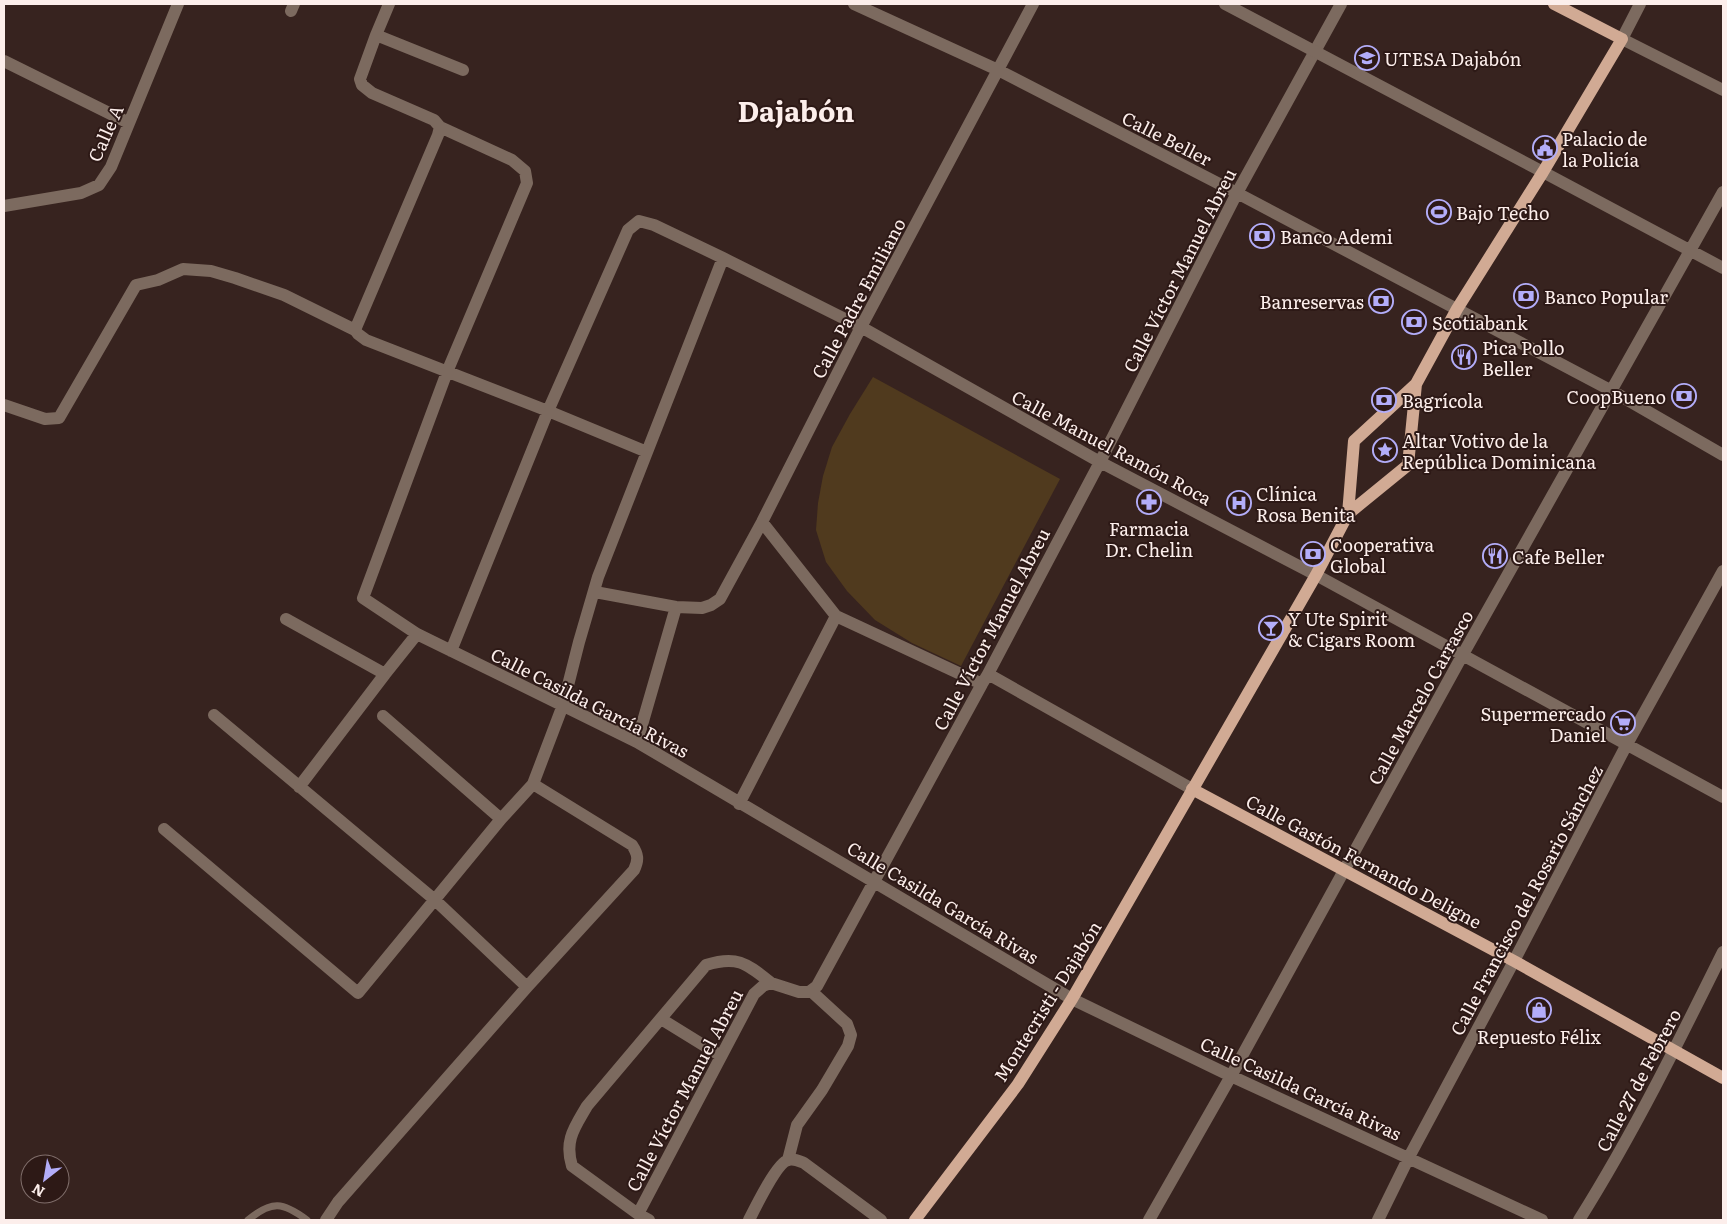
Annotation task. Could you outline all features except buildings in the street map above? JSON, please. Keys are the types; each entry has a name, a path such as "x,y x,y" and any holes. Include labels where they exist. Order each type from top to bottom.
{"main road":[{"path":"1348,514 1354,441 1416,384 1457,309 1543,172 1622,39 1554,4"},
{"path":"1348,514 1408,465 1416,384"},
{"name":"Montecristi - Dajabón","path":"915,1220 1018,1084 1072,999 1316,575 1348,514"},
{"name":"Calle Gastón Fernando Deligne","path":"1192,789 1345,870 1723,1078"}],"street":[{"name":"Calle A","path":"4,206 80,193 98,185 111,167 178,4"},
{"path":"389,4 360,79 362,85 372,92 434,120 440,127 512,160 525,171 527,183 447,372"},
{"name":"Calle Beller","path":"854,4 998,70 1237,193 1612,391 1723,455"},
{"name":"Calle Padre Emiliano","path":"676,607 702,608 720,599 762,522 861,327 1033,4"},
{"path":"1225,4 1723,268"},
{"name":"Calle Víctor Manuel Abreu","path":"812,990 817,986 985,679 1100,462 1237,193 1341,4"},
{"path":"1640,4 1622,39 1723,90"},
{"path":"376,35 464,70"},
{"path":"4,61 129,122"},
{"path":"355,330 440,127"},
{"name":"Calle Marcelo Carrasco","path":"1149,1220 1231,1076 1462,656 1723,192"},
{"name":"Calle Manuel Ramón Roca","path":"548,411 628,230 639,221 654,225 861,327 1100,462 1316,575 1723,797"},
{"path":"164,829 358,993 501,819 533,784 563,705 598,577 723,258"},
{"path":"4,405 45,419 59,418 136,284 158,280 183,269 211,271 284,296 355,330 366,340 647,452"},
{"name":"Calle Casilda García Rivas","path":"447,372 363,598 417,634 637,742 1072,999 1231,1076 1542,1220"},
{"path":"451,651 548,411"},
{"path":"739,804 836,616 762,522"},
{"name":"Calle Francisco del Rosario Sánchez","path":"1378,1220 1409,1157 1514,962 1627,744 1723,571"},
{"path":"595,592 676,607 637,742"},
{"name":"Calle Gastón Fernando Deligne","path":"836,616 985,679 1192,789"},
{"path":"286,619 385,674"},
{"path":"300,788 417,634"},
{"path":"214,715 435,900 528,987"},
{"path":"383,716 501,819"},
{"path":"326,1220 338,1202 634,870 638,856 632,845 533,784"},
{"name":"Calle 27 de Febrero","path":"1579,1220 1615,1162 1674,1051 1723,952"},
{"path":"644,1217 572,1166 568,1153 572,1132 587,1106 706,966 724,960 740,962 752,968 771,984 799,992 809,992 812,990 847,1024 851,1035 848,1046 822,1090 798,1125 788,1160 779,1167 749,1220"},
{"name":"Calle Víctor Manuel Abreu","path":"644,1217 721,1056 754,994 763,986 771,984"},
{"path":"661,1019 721,1056"},
{"path":"788,1160 804,1163 882,1220"}],"lane":[{"path":"248,1220 261,1209 277,1205 294,1211 307,1220"}],"shaded area":[{"path":"873,377 1060,479 961,666 912,643 875,620 847,591 826,562 816,530 823,476 832,447"}],"place":[{"name":"UTESA Dajabón","path":"1367,58"},
{"name":"Palacio de la Policía","path":"1545,148"},
{"name":"Bajo Techo","path":"1439,212"},
{"name":"Banco Ademi","path":"1262,236"},
{"name":"Banco Popular","path":"1526,296"},
{"name":"Banreservas","path":"1381,301"},
{"name":"Scotiabank","path":"1414,322"},
{"name":"Pica Pollo Beller","path":"1464,357"},
{"name":"CoopBueno","path":"1684,396"},
{"name":"Bagrícola","path":"1384,400"},
{"name":"Altar Votivo de la República Dominicana","path":"1385,450"},
{"name":"Farmacia Dr. Chelin","path":"1149,502"},
{"name":"Clínica Rosa Benita","path":"1239,503"},
{"name":"Cooperativa Global","path":"1313,554"},
{"name":"Cafe Beller","path":"1495,556"},
{"name":"Y Ute Spirit & Cigars Room","path":"1271,628"},
{"name":"Supermercado Daniel","path":"1623,723"},
{"name":"Repuesto Félix","path":"1539,1010"}],"district":[{"name":"Dajabón","path":"796,110"}]}
